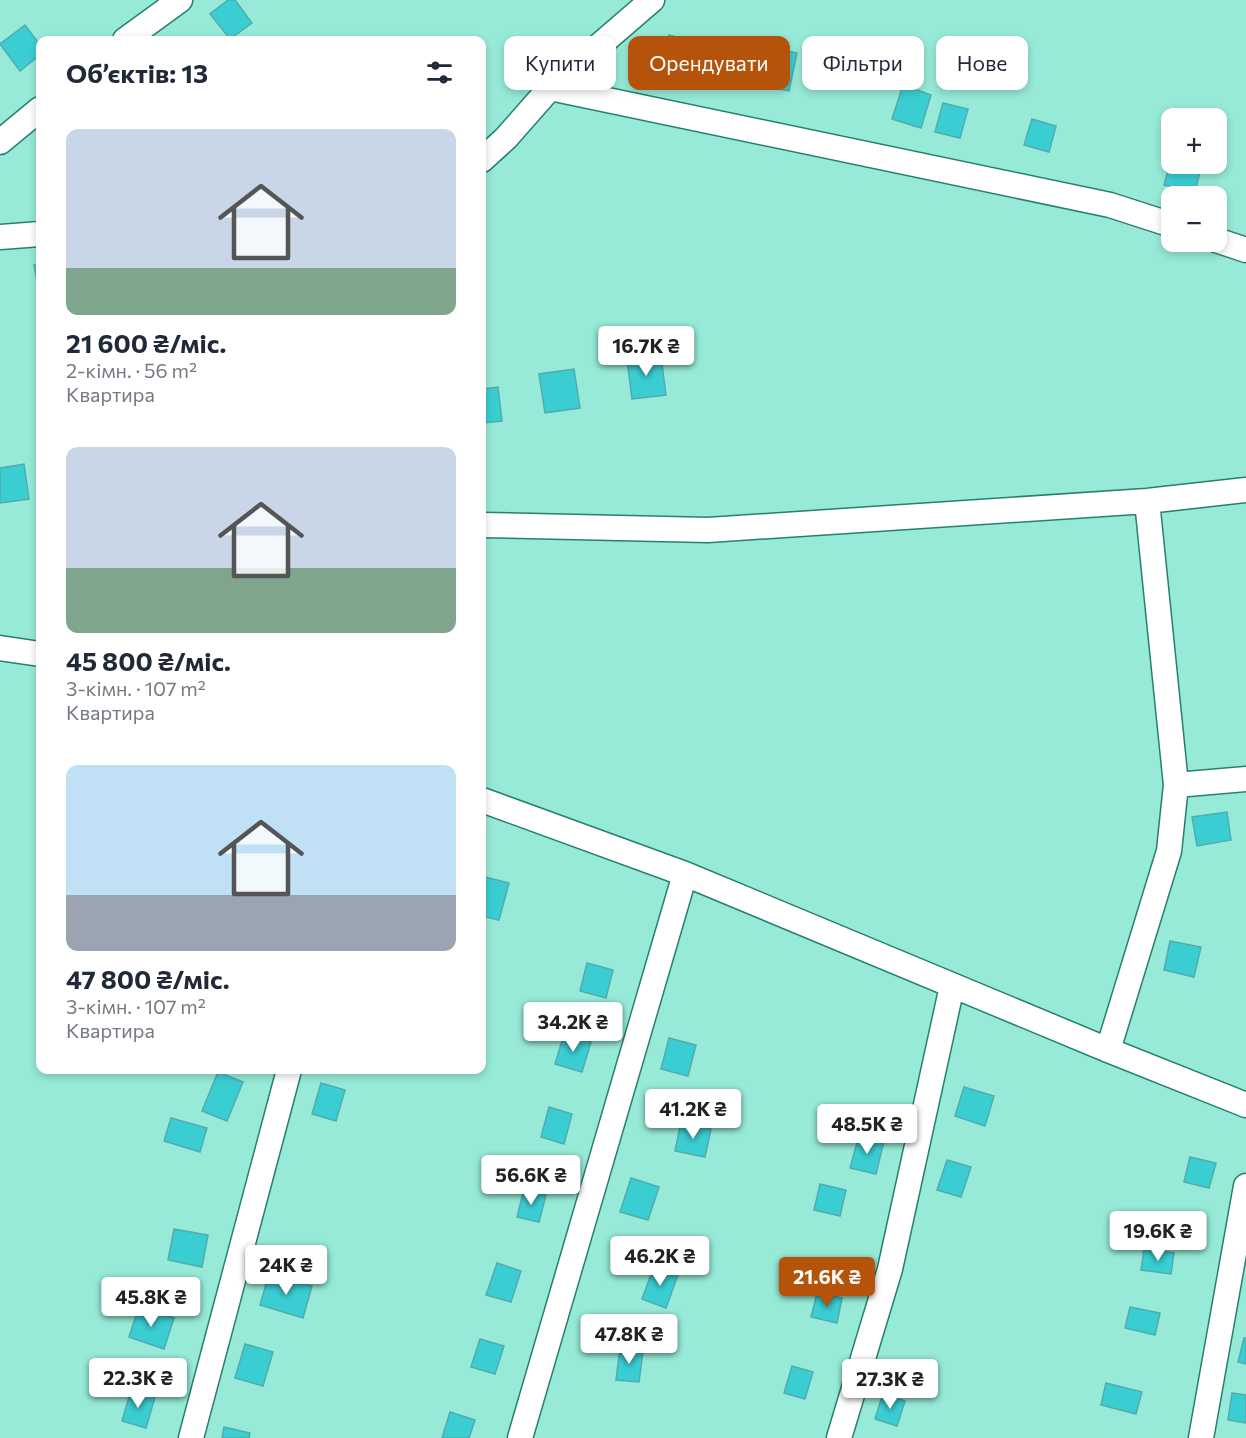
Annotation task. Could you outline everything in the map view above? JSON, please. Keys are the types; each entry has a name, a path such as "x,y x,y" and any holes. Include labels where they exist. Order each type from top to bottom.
{"street":[{"path":"130,36 180,0"},
{"path":"610,36 652,0"},
{"path":"486,156 506,138 548,90"},
{"path":"560,90 1110,205 1161,221"},
{"path":"0,142 36,112"},
{"path":"0,237 36,234"},
{"path":"1227,244 1246,250"},
{"path":"486,525 708,530 1147,501 1246,490"},
{"path":"1108,1050 1169,851 1176,785 1147,501"},
{"path":"0,648 36,653"},
{"path":"1176,785 1246,779"},
{"path":"486,801 685,874 952,986 1246,1105"},
{"path":"520,1438 685,874"},
{"path":"839,1438 890,1269 952,986"},
{"path":"191,1438 288,1074"},
{"path":"1201,1438 1246,1186"}],"building":[{"path":"228,0 235,0 252,23 234,36 228,36 210,14"},
{"path":"25,25 36,40 36,58 20,71 0,44"},
{"path":"790,52 797,53 790,86"},
{"path":"901,90 917,90 931,95 921,128 892,119"},
{"path":"943,103 968,109 960,138 935,132"},
{"path":"1032,119 1056,126 1049,152 1024,145"},
{"path":"1167,174 1200,174 1196,186 1164,185"},
{"path":"661,356 666,395 632,399 627,360"},
{"path":"574,369 580,408 545,413 539,374"},
{"path":"498,387 502,421 486,423 486,388"},
{"path":"24,464 29,499 0,503 0,468"},
{"path":"1227,812 1231,840 1197,846 1192,817"},
{"path":"486,877 509,883 499,920 486,917"},
{"path":"1170,941 1201,947 1194,977 1164,970"},
{"path":"587,963 613,970 606,998 580,991"},
{"path":"564,1034 591,1042 582,1072 555,1064"},
{"path":"669,1038 696,1045 688,1076 661,1069"},
{"path":"217,1074 243,1082 227,1121 202,1111"},
{"path":"321,1083 345,1090 336,1121 312,1114"},
{"path":"964,1087 994,1096 985,1126 955,1116"},
{"path":"549,1107 572,1114 564,1144 541,1137"},
{"path":"171,1118 207,1128 200,1152 164,1141"},
{"path":"681,1122 711,1129 705,1157 675,1151"},
{"path":"859,1135 884,1141 876,1174 850,1168"},
{"path":"1190,1157 1216,1163 1209,1188 1184,1182"},
{"path":"947,1160 971,1167 961,1197 937,1190"},
{"path":"631,1178 659,1187 648,1220 620,1212"},
{"path":"820,1184 846,1190 840,1216 814,1210"},
{"path":"524,1189 546,1195 539,1222 517,1217"},
{"path":"174,1229 208,1235 202,1267 168,1260"},
{"path":"1144,1249 1174,1253 1171,1274 1141,1270"},
{"path":"497,1263 521,1271 511,1302 486,1295"},
{"path":"654,1266 678,1275 666,1308 642,1299"},
{"path":"269,1274 312,1286 303,1318 260,1305"},
{"path":"817,1293 842,1298 837,1323 811,1317"},
{"path":"139,1306 174,1318 164,1349 129,1337"},
{"path":"1130,1307 1160,1313 1155,1335 1125,1328"},
{"path":"1244,1338 1246,1338 1246,1364 1238,1362"},
{"path":"480,1339 504,1346 495,1374 471,1367"},
{"path":"245,1344 273,1352 263,1386 235,1378"},
{"path":"620,1348 643,1351 639,1382 616,1380"},
{"path":"792,1366 813,1372 805,1399 784,1393"},
{"path":"1106,1383 1142,1392 1136,1414 1101,1405"},
{"path":"131,1390 155,1397 146,1428 122,1421"},
{"path":"883,1393 905,1401 897,1426 875,1419"},
{"path":"1232,1393 1246,1395 1246,1423 1228,1420"},
{"path":"450,1412 475,1420 469,1438 442,1438"},
{"path":"224,1427 250,1433 249,1438 222,1438"}]}
